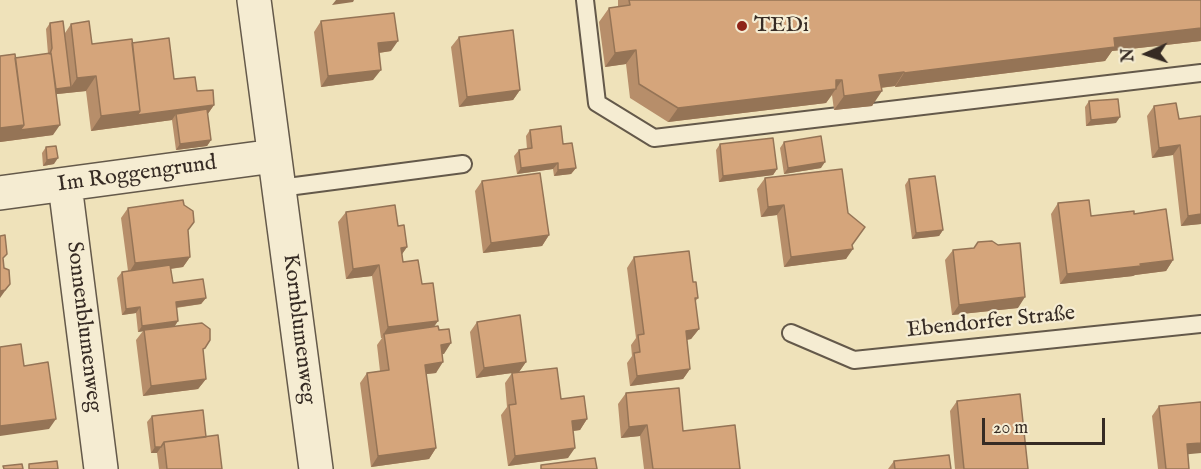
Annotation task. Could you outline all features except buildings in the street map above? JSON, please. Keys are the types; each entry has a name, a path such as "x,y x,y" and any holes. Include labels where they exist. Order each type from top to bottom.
{"street":[{"name":"Kornblumenweg","path":"254,0 316,469"},
{"name":"Im Roggengrund","path":"0,193 274,156"},
{"name":"Sonnenblumenweg","path":"65,185 101,469"}],"lane":[{"path":"585,0 597,103 654,138 1201,73"},
{"path":"280,188 463,164"},
{"name":"Ebendorfer Straße","path":"791,333 854,360 1201,324"}],"place":[{"name":"TEDi","path":"742,26"}]}
